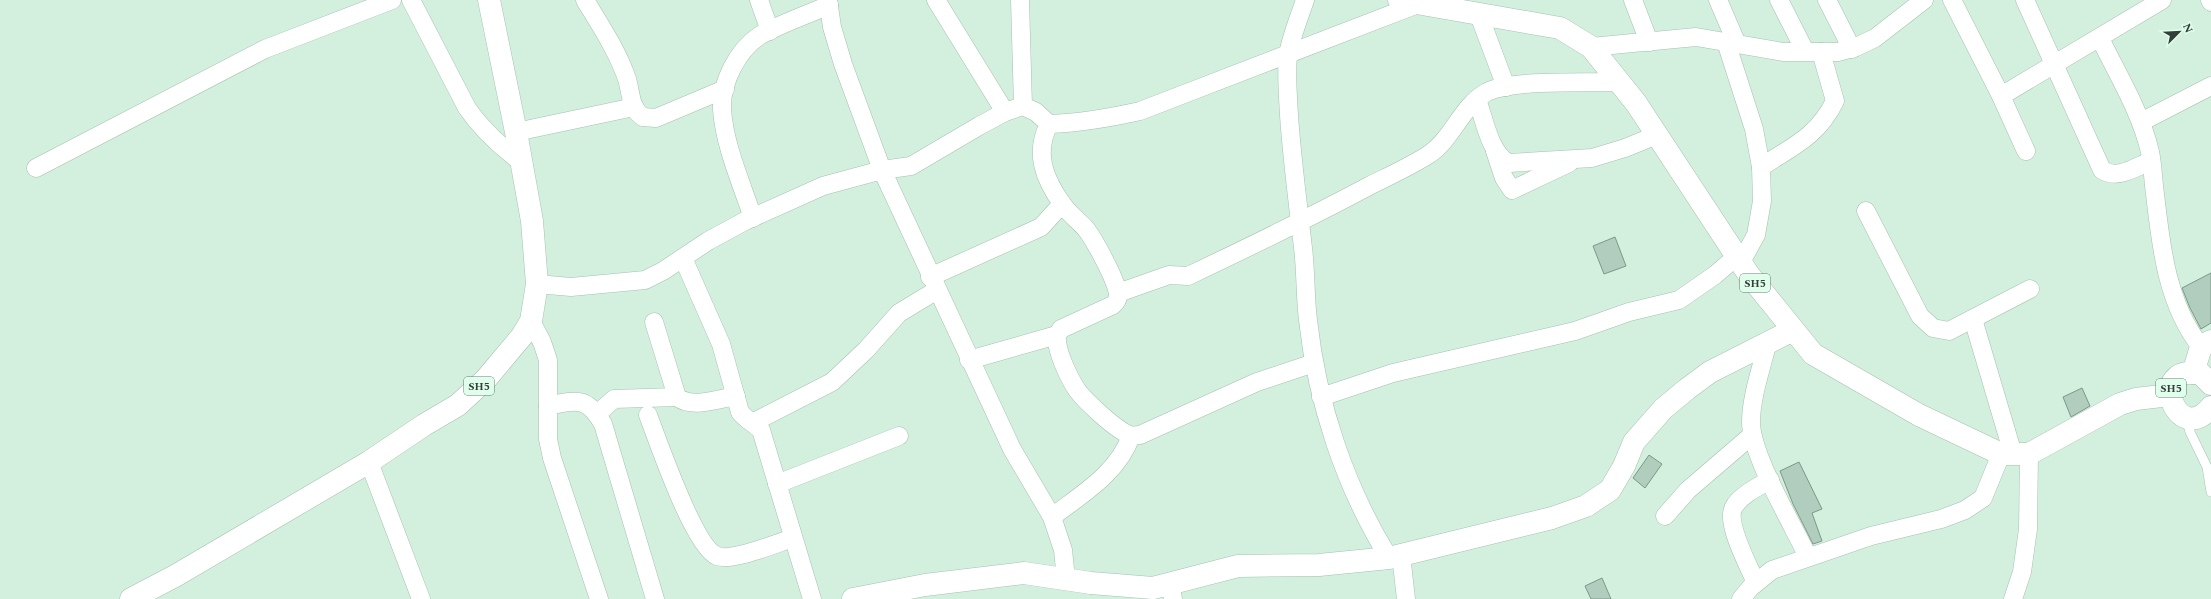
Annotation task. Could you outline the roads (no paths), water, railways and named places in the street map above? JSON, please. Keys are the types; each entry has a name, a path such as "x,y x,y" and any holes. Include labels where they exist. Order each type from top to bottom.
{"main road":[{"name":"SH5","path":"131,599 182,572 369,462 424,425 458,405 486,379 522,336 531,321 537,284 532,221 522,162 489,0"},
{"name":"SH5","path":"1408,2 1560,28 1591,47 1636,103 1739,259 1813,354 1919,415 2014,454 2120,404 2136,399 2170,395"},
{"path":"853,599 895,595 925,585 1024,573 1126,592 1152,588 1171,591 1238,566 1319,565 1395,557 1552,518 1586,506 1610,490 1624,466 1634,442 1663,409 1710,372 1768,341 1794,330"},
{"path":"2202,378 2206,344"},
{"name":"SH5","path":"2202,378 2179,376 2174,382 2170,395 2174,409 2204,413"}],"street":[{"path":"36,168 265,50 392,0"},
{"path":"411,0 467,108 478,124 500,145 522,162"},
{"path":"585,0 620,60 634,108 643,117 656,118 725,89"},
{"path":"759,0 770,32"},
{"path":"936,0 1005,112"},
{"path":"1020,0 1023,106"},
{"path":"1305,0 1288,55 1288,92 1291,152 1305,260 1308,320 1314,363 1321,397 1339,451 1360,504 1375,536 1395,557 1406,599"},
{"path":"1632,0 1649,42"},
{"path":"1321,397 1393,373 1575,331 1629,312 1679,300 1739,259 1756,235 1762,201 1761,167 1754,129 1732,43 1718,0"},
{"path":"1761,167 1813,133 1826,119 1835,101 1813,52 1779,0"},
{"path":"1827,0 1852,49"},
{"path":"1952,0 2001,96 2026,151"},
{"path":"2024,0 2102,170 2109,175 2116,175 2151,161"},
{"path":"2001,96 2162,0"},
{"path":"537,284 571,287 645,280 683,258 708,241 753,218 823,186 882,170 911,166 1005,112 1023,106 1036,112 1049,124 1098,121 1140,111 1288,55 1408,2"},
{"path":"753,218 729,144 722,109 726,79 741,54 759,36 829,3 832,27 841,57 882,170 969,360 1012,449 1052,517 1063,550 1066,580"},
{"path":"1591,47 1696,37 1783,52 1838,52 1852,49 1875,38 1912,3"},
{"path":"1479,15 1506,87"},
{"path":"2100,38 2144,130 2151,161 2166,273 2175,301 2194,338 2206,344"},
{"path":"1118,293 1169,275 1188,276 1300,223 1429,154 1448,138 1471,104 1487,92 1506,87 1619,82"},
{"path":"2140,122 2211,86"},
{"path":"1477,100 1504,178 1512,190 1577,159"},
{"path":"516,132 634,108"},
{"path":"1049,124 1042,138 1041,159 1048,179 1062,204 1087,230 1106,265 1118,293 1118,299 1113,305 1061,329 1057,335 1058,344 1068,374 1078,391 1121,430 1131,436 1145,433 1257,382 1314,363"},
{"path":"1495,151 1501,160 1509,163 1577,159 1606,154 1657,135"},
{"path":"754,422 832,382 866,350 899,314 934,284 1041,228 1062,204"},
{"path":"1866,210 1920,316 1933,328 1949,331 2030,289"},
{"path":"683,258 721,344 740,412 745,419 754,422 761,430 812,599"},
{"path":"1973,319 2014,454 2027,536 2022,572 2013,599"},
{"path":"531,321 542,342 548,360 548,439 552,458 599,599"},
{"path":"654,322 677,397 683,402 695,403 736,396"},
{"path":"969,360 1057,335"},
{"path":"1768,341 1752,408 1752,435 1770,480 1808,557"},
{"path":"597,414 614,399 677,397"},
{"path":"548,406 571,401 582,401 591,406 603,424 655,599"},
{"path":"648,415 693,527 709,550 717,556 735,556 793,538"},
{"path":"1665,516 1688,490 1752,435"},
{"path":"777,484 899,436"},
{"path":"1052,517 1114,466 1126,450 1131,436"},
{"path":"1741,599 1756,583 1772,570 1871,536 1940,519 1965,510 1983,498 2014,454"},
{"path":"369,462 420,599"},
{"path":"1756,583 1731,518 1733,506 1743,496 1770,480"}],"lane":[{"path":"2204,413 2190,432 2207,467 2211,492"}]}
